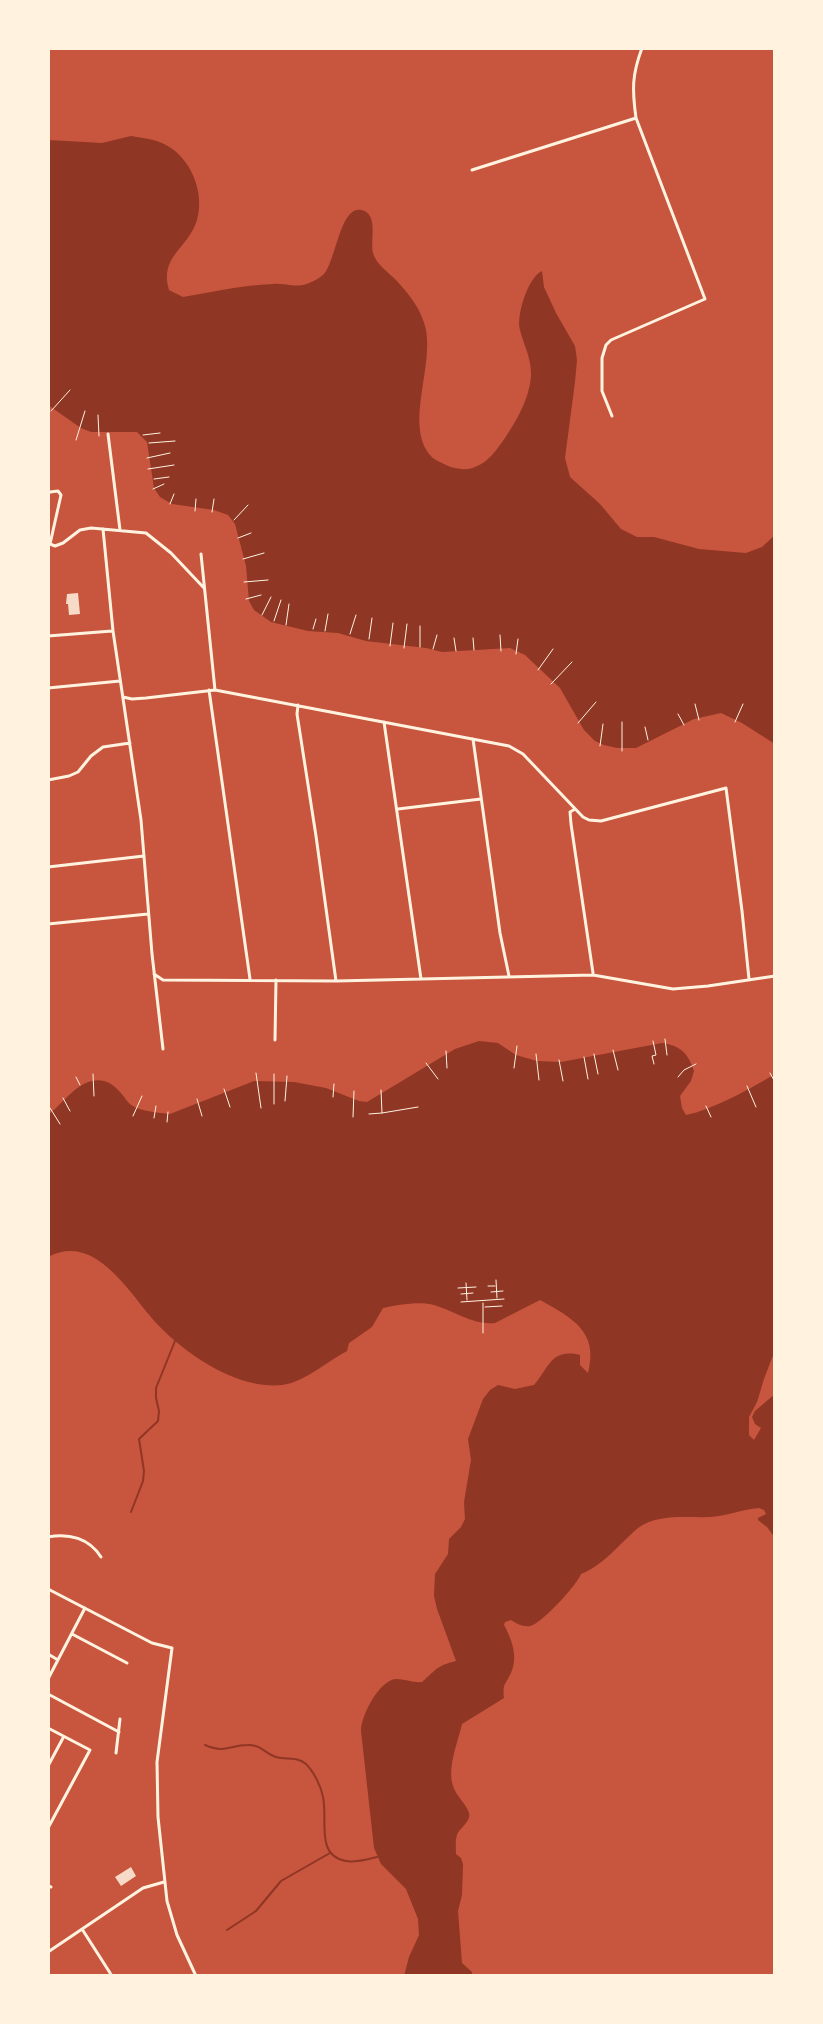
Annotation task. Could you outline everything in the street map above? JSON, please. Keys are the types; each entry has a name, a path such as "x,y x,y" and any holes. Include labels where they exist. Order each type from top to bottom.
{"street":[{"path":"612,416 602,391 602,358 606,345 611,340 705,299 636,118 632,86 642,48"},
{"path":"472,170 636,118"},
{"path":"108,434 120,531"},
{"path":"48,494 58,491 61,495 49,542 55,546 80,530 91,528 146,533 204,588"},
{"path":"103,529 113,631 141,820 163,1049"},
{"path":"201,554 215,690"},
{"path":"48,636 113,631"},
{"path":"48,688 120,681"},
{"path":"209,690 251,980"},
{"path":"123,697 146,698 215,690 509,746 523,754 589,820 601,821 723,788 727,790 749,979"},
{"path":"298,705 336,981"},
{"path":"384,721 421,979"},
{"path":"473,739 500,933 509,976"},
{"path":"48,780 78,772 103,747 130,743"},
{"path":"398,809 481,799"},
{"path":"575,809 570,812 571,824 593,975"},
{"path":"48,867 144,856"},
{"path":"48,924 148,914"},
{"path":"154,974 163,980 336,981 593,975 663,989 775,976"},
{"path":"275,1040 276,980"},
{"path":"48,1537 78,1538 90,1544 101,1557"},
{"path":"48,1589 152,1643 172,1648 156,1783 167,1901 177,1935 196,1976"},
{"path":"48,1679 85,1608"},
{"path":"72,1634 127,1663"},
{"path":"48,1654 58,1660"},
{"path":"48,1694 119,1732"},
{"path":"116,1753 120,1719"},
{"path":"48,1728 90,1750 48,1828"},
{"path":"48,1766 64,1736"},
{"path":"48,1952 143,1888 164,1882"},
{"path":"82,1929 112,1976"}],"path":[{"path":"51,411 70,390"},
{"path":"76,440 85,411"},
{"path":"98,415 99,436"},
{"path":"143,435 160,433"},
{"path":"149,443 175,441"},
{"path":"147,458 170,453"},
{"path":"148,469 174,465"},
{"path":"154,479 169,477"},
{"path":"153,489 164,484"},
{"path":"170,504 174,494"},
{"path":"195,511 196,499"},
{"path":"212,512 214,499"},
{"path":"234,520 248,505"},
{"path":"238,538 251,533"},
{"path":"243,559 264,553"},
{"path":"244,582 268,580"},
{"path":"246,599 261,595"},
{"path":"262,615 271,597"},
{"path":"274,621 281,600"},
{"path":"286,625 289,604"},
{"path":"325,631 328,614"},
{"path":"350,634 356,615"},
{"path":"369,639 372,618"},
{"path":"313,629 316,619"},
{"path":"390,646 393,623"},
{"path":"404,648 407,624"},
{"path":"420,626 420,647"},
{"path":"433,649 437,635"},
{"path":"500,635 501,651"},
{"path":"454,638 456,651"},
{"path":"473,638 474,650"},
{"path":"516,654 518,639"},
{"path":"538,670 553,649"},
{"path":"551,684 572,662"},
{"path":"578,723 596,702"},
{"path":"695,704 699,720"},
{"path":"735,722 743,704"},
{"path":"678,714 684,725"},
{"path":"622,722 622,751"},
{"path":"600,746 603,724"},
{"path":"645,727 648,740"},
{"path":"665,1039 667,1055"},
{"path":"653,1041 654,1064"},
{"path":"514,1068 517,1046"},
{"path":"613,1050 618,1070"},
{"path":"446,1051 447,1068"},
{"path":"536,1054 539,1080"},
{"path":"594,1054 598,1074"},
{"path":"584,1057 588,1079"},
{"path":"559,1060 563,1081"},
{"path":"426,1063 438,1079"},
{"path":"678,1077 696,1064"},
{"path":"256,1073 261,1108"},
{"path":"770,1073 775,1082"},
{"path":"93,1074 94,1096"},
{"path":"274,1074 274,1104"},
{"path":"285,1101 287,1076"},
{"path":"76,1077 80,1085"},
{"path":"333,1097 334,1084"},
{"path":"747,1086 756,1107"},
{"path":"224,1089 230,1107"},
{"path":"381,1090 382,1113"},
{"path":"353,1117 354,1091"},
{"path":"133,1116 142,1096"},
{"path":"63,1098 70,1111"},
{"path":"197,1099 202,1116"},
{"path":"154,1118 156,1106"},
{"path":"706,1106 711,1117"},
{"path":"369,1114 418,1107"},
{"path":"50,1108 60,1124"},
{"path":"167,1122 168,1112"},
{"path":"496,1280 497,1299"},
{"path":"466,1283 468,1301"},
{"path":"488,1286 497,1285"},
{"path":"458,1288 476,1287"},
{"path":"491,1292 503,1291"},
{"path":"461,1294 473,1293"},
{"path":"461,1302 504,1299"},
{"path":"483,1300 483,1333"},
{"path":"483,1308 502,1306"}],"shaded area":[{"path":"131,136 166,145 183,158 194,177 199,199 197,220 171,261 167,278 169,290 183,297 250,286 303,285 311,282 322,276 328,267 348,216 354,211 367,212 372,221 375,257 408,294 423,320 427,353 420,427 423,443 431,456 449,466 468,469 484,462 505,438 522,409 531,370 520,330 520,316 528,289 542,271 544,287 575,346 577,360 565,458 570,477 600,504 621,529 637,537 654,537 699,549 746,553 762,547 775,535 775,744 721,713 694,719 636,748 604,745 584,730 560,688 525,655 510,648 442,652 366,641 271,622 254,610 249,601 246,566 235,524 228,515 172,504 160,497 154,488 147,442 137,432 91,432 48,405 48,140 102,143"},
{"path":"479,1041 498,1043 516,1055 537,1061 561,1062 662,1043 674,1046 686,1055 694,1071 680,1096 686,1115 720,1104 775,1074 775,1350 749,1417 749,1435 754,1440 761,1428 752,1417 755,1411 775,1394 775,1538 758,1520 766,1514 759,1508 717,1516 655,1520 638,1528 604,1560 581,1574 558,1604 535,1624 525,1626 511,1620 505,1622 514,1656 513,1669 504,1687 504,1698 462,1724 451,1771 454,1790 469,1813 457,1835 456,1854 463,1864 458,1911 462,1963 472,1972 472,1976 404,1976 419,1935 418,1919 406,1889 381,1864 374,1848 362,1724 372,1700 383,1685 396,1679 422,1682 440,1666 456,1661 437,1609 435,1574 448,1554 449,1539 465,1519 464,1502 471,1460 468,1439 483,1399 498,1385 515,1389 534,1385 552,1361 563,1354 580,1355 580,1365 588,1373 590,1346 586,1336 572,1320 540,1300 495,1323 471,1320 434,1305 408,1304 383,1308 372,1327 349,1343 347,1351 299,1380 282,1385 265,1385 231,1376 183,1348 158,1325 124,1284 97,1260 82,1253 66,1251 48,1257 48,1115 76,1089 99,1080 115,1087 136,1108 170,1114 254,1081 294,1082 326,1088 367,1102 455,1049"}],"building":[{"path":"78,593 80,614 69,615 67,594"},
{"path":"131,1867 136,1876 121,1886 115,1877"}],"waterway":[{"path":"131,1512 143,1481 139,1439 158,1421 156,1388 175,1341"},
{"path":"205,1745 223,1749 252,1745 276,1757 303,1762 314,1775 322,1793 326,1844 330,1852 336,1858 350,1861 377,1857"},
{"path":"227,1930 256,1911 281,1881 330,1853"}]}
